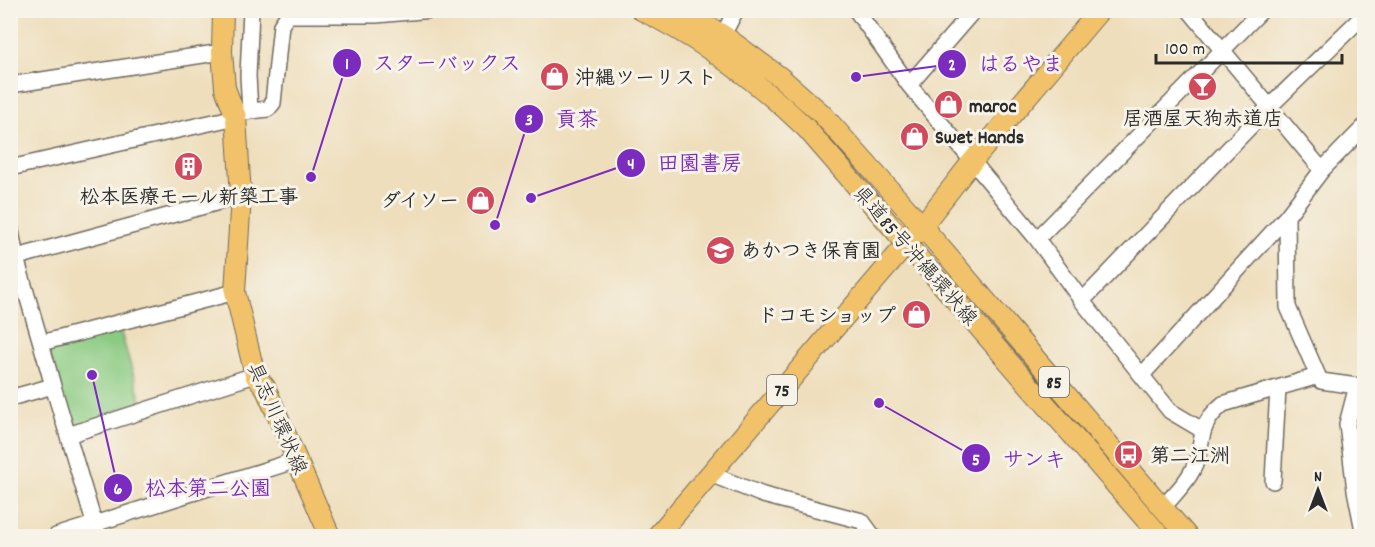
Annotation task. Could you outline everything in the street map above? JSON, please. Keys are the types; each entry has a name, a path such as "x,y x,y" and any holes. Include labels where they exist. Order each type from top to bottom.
{"main road":[{"name":"具志川環状線","path":"223,10 222,52 225,88 240,114 241,196 235,292 255,375 264,387 330,537"},
{"name":"県道85号沖縄環状線","path":"641,10 710,48 765,89 806,128 1150,533"},
{"name":"県道85号沖縄環状線","path":"681,10 723,35 780,77 822,114 922,226 1187,537"},
{"name":"75","path":"657,537 922,226 971,163 1100,10"}],"street":[{"path":"240,114 248,76 251,10"},
{"path":"10,168 268,109 273,103 281,25 288,15 336,12 376,15 432,10"},
{"path":"723,35 736,10"},
{"path":"856,10 909,85 971,163 1037,239 1082,301 1170,411 1202,430"},
{"path":"909,85 974,10"},
{"path":"1189,10 1268,108 1322,170"},
{"path":"1037,239 1262,10"},
{"path":"1082,301 1268,108 1365,15"},
{"path":"10,85 222,52"},
{"path":"1142,375 1287,216 1322,170 1365,127"},
{"path":"13,258 241,196"},
{"path":"1287,216 1288,307 1318,376 1321,381 1361,386 1347,424 1349,448 1365,535"},
{"path":"10,226 13,258 41,343 96,530"},
{"path":"41,343 235,292"},
{"path":"68,435 255,375"},
{"path":"1162,509 1193,471 1202,430 1211,413 1223,404 1318,376"},
{"path":"10,398 53,386"},
{"path":"1273,481 1278,388"},
{"path":"1349,448 1365,455"},
{"path":"56,537 96,530 297,460"},
{"path":"710,474 763,495 862,521 873,537"}],"green space":[{"path":"118,323 144,411 68,435 41,343"}],"place":[{"name":"沖縄ツーリスト","path":"554,77"},
{"name":"はるやま","path":"856,77"},
{"name":"居酒屋天狗赤道店","path":"1203,87"},
{"name":"maroc","path":"948,105"},
{"name":"Swet Hands","path":"914,136"},
{"name":"松本医療モール新築工事","path":"189,166"},
{"name":"スターバックス","path":"311,177"},
{"name":"田園書房","path":"531,198"},
{"name":"ダイソー","path":"480,200"},
{"name":"貢茶","path":"495,225"},
{"name":"あかつき保育園","path":"720,250"},
{"name":"ドコモショップ","path":"917,315"},
{"name":"松本第二公園","path":"92,375"},
{"name":"サンキ","path":"879,403"},
{"name":"第二江洲","path":"1129,455"}]}
